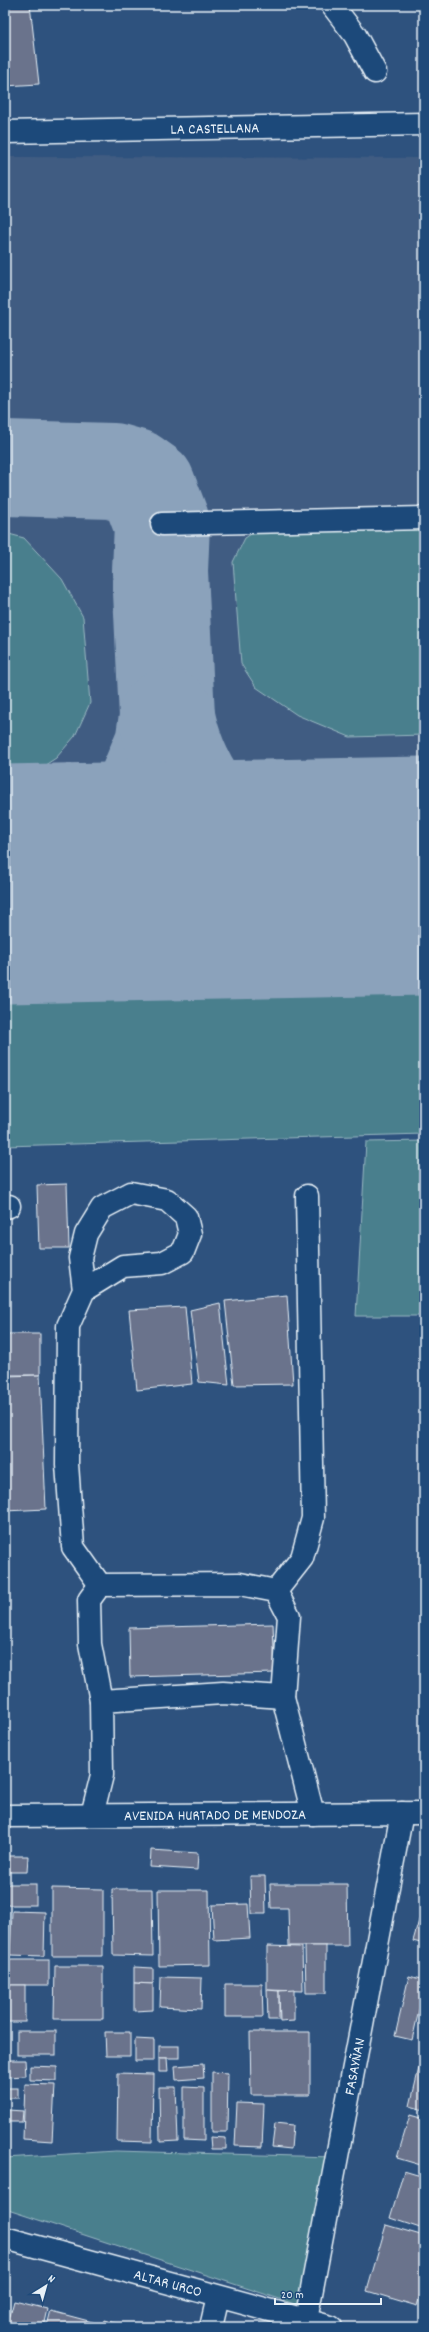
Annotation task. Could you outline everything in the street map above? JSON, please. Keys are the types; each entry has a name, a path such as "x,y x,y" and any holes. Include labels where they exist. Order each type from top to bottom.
{"street":[{"path":"332,5 355,35 375,72"},
{"name":"LA CASTELLANA","path":"5,132 424,124"},
{"path":"162,524 424,518"},
{"path":"84,1290 123,1266 162,1263 183,1252 190,1234 186,1217 167,1200 131,1193 102,1208 86,1234 80,1258 84,1290 68,1326 67,1464 73,1546 100,1585"},
{"path":"276,1591 302,1558 313,1518 307,1196"},
{"path":"100,1585 240,1584 276,1591"},
{"path":"92,1815 102,1775 101,1701 90,1644 89,1600 100,1585"},
{"path":"276,1591 289,1616 283,1697 313,1814"},
{"path":"101,1701 223,1693 283,1697"},
{"name":"FASAYÑAN","path":"306,2320 402,1813"},
{"name":"AVENIDA HURTADO DE MENDOZA","path":"5,1816 424,1813"},
{"name":"ALTAR URCO","path":"5,2238 331,2327"},
{"path":"211,2327 218,2297"}],"shaded area":[{"path":"5,157 424,158 424,1134 5,1146"}],"green space":[{"path":"424,525 424,735 350,737 297,715 256,687 241,664 233,562 245,538 262,527"},
{"path":"5,533 24,538 62,579 83,617 90,703 75,736 56,758 14,785 5,785"},
{"path":"424,984 424,1134 5,1146 5,990"},
{"path":"424,1141 424,1316 356,1316 366,1142"},
{"path":"115,2151 333,2157 304,2307 5,2209 5,2158"}],"building":[{"path":"5,5 30,5 39,84 5,86"},
{"path":"67,1184 69,1248 39,1248 37,1185"},
{"path":"287,1295 293,1384 234,1385 225,1301"},
{"path":"220,1303 229,1385 199,1382 190,1310"},
{"path":"185,1307 192,1384 137,1390 129,1310"},
{"path":"5,1334 40,1334 40,1375 5,1375"},
{"path":"40,1375 46,1509 5,1511 5,1376"},
{"path":"273,1624 275,1673 130,1677 129,1628"},
{"path":"151,1850 198,1853 197,1870 150,1867"},
{"path":"5,1856 28,1856 27,1872 5,1872"},
{"path":"250,1876 265,1876 266,1914 251,1914"},
{"path":"5,1884 36,1884 36,1905 5,1905"},
{"path":"270,1884 347,1884 348,1946 289,1946 288,1908 271,1908"},
{"path":"52,1888 103,1889 103,1956 52,1956"},
{"path":"112,1889 152,1889 153,1956 113,1955"},
{"path":"158,1890 209,1890 210,1965 159,1966"},
{"path":"424,1903 424,1944 413,1941"},
{"path":"248,1904 250,1938 214,1940 212,1905"},
{"path":"12,1911 45,1912 44,1956 10,1955"},
{"path":"267,1946 302,1947 303,1991 267,1990"},
{"path":"305,1946 326,1946 326,1993 306,1993"},
{"path":"5,1960 49,1960 49,1985 5,1985"},
{"path":"55,1966 103,1966 103,2019 54,2019"},
{"path":"134,1967 153,1968 153,1984 134,1983"},
{"path":"409,1976 424,1980 424,1989 412,2040 395,2036"},
{"path":"161,1977 202,1978 201,2009 160,2007"},
{"path":"134,1983 153,1984 153,2010 134,2011"},
{"path":"225,1984 262,1984 263,2017 225,2017"},
{"path":"5,1985 25,1985 25,2022 5,2022"},
{"path":"267,1990 279,1991 279,2020 268,2020"},
{"path":"294,1990 294,2021 280,2022 279,1991"},
{"path":"17,2031 56,2031 56,2055 17,2055"},
{"path":"105,2032 130,2032 130,2056 106,2056"},
{"path":"250,2032 310,2032 310,2095 251,2095"},
{"path":"424,2032 424,2044 421,2044"},
{"path":"135,2039 154,2040 154,2061 135,2061"},
{"path":"159,2046 179,2046 179,2058 159,2058"},
{"path":"424,2051 424,2110 410,2106"},
{"path":"159,2058 167,2058 168,2072 159,2072"},
{"path":"5,2060 25,2060 26,2076 5,2077"},
{"path":"203,2064 204,2078 176,2080 175,2066"},
{"path":"30,2066 57,2067 57,2081 30,2080"},
{"path":"212,2072 228,2073 227,2132 212,2132"},
{"path":"118,2073 153,2074 152,2142 117,2141"},
{"path":"25,2084 55,2085 52,2141 23,2139"},
{"path":"159,2087 176,2087 178,2141 160,2142"},
{"path":"184,2087 204,2088 204,2141 184,2140"},
{"path":"6,2088 18,2088 18,2098 6,2098"},
{"path":"237,2103 264,2104 262,2147 235,2146"},
{"path":"8,2110 23,2111 22,2122 7,2122"},
{"path":"410,2115 424,2119 424,2166 397,2158"},
{"path":"6,2119 7,2135 5,2135 5,2120"},
{"path":"275,2123 293,2125 291,2149 272,2147"},
{"path":"210,2137 226,2138 226,2149 211,2149"},
{"path":"404,2171 424,2177 423,2229 390,2218"},
{"path":"386,2225 424,2236 424,2282 417,2306 367,2291"},
{"path":"14,2301 48,2309 44,2327 7,2327"},
{"path":"51,2311 100,2324 99,2327 47,2327"},
{"path":"105,2320 129,2327 103,2327"}],"taxiway":[{"path":"5,468 113,471 134,477 148,487 162,524 160,571 167,717 163,744 145,787 132,809 109,834 79,855 41,872 5,879"},
{"path":"167,717 178,756 186,773 207,806 234,833 271,858 295,867 319,872 369,877"}],"runway":[{"path":"5,884 424,876"}]}
